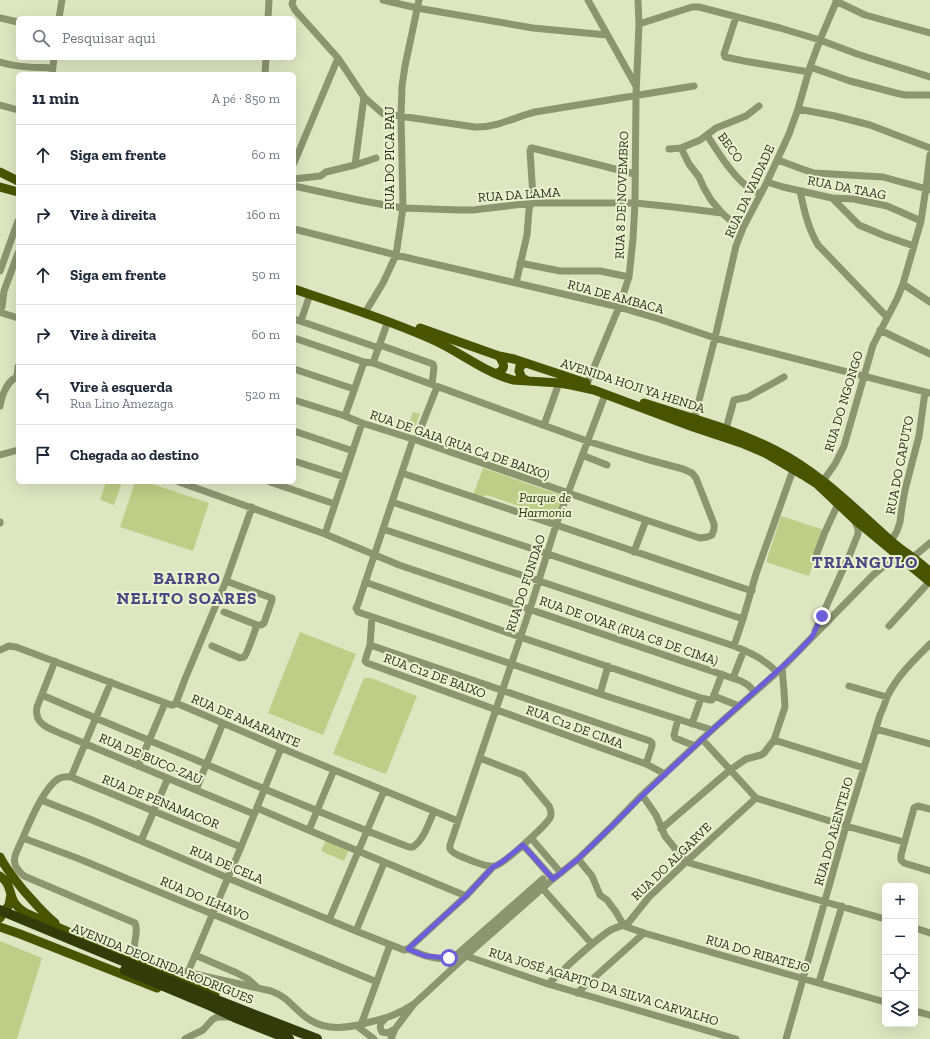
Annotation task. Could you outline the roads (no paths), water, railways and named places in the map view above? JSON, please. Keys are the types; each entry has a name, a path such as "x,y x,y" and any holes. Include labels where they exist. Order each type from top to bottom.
{"highway":[{"name":"AVENIDA DEOLINDA RODRIGUES","path":"0,910 236,1013 317,1039"},
{"name":"AVENIDA DEOLINDA RODRIGUES","path":"0,918 71,940"},
{"name":"AVENIDA DEOLINDA RODRIGUES","path":"236,1013 276,1037 289,1039"}],"main road":[{"path":"0,172 16,180"},
{"path":"0,187 16,192"},
{"name":"AVENIDA HOJI YA HENDA","path":"296,286 366,311 405,322 499,356 514,359 752,439 776,450 823,481 891,541 930,572"},
{"path":"296,290 416,332 444,344 496,374 512,380 559,383 588,389 744,444 767,454 804,475 822,489 854,519 930,582"},
{"path":"496,374 501,372 503,369 503,362 499,356"},
{"path":"526,363 520,366 518,371 522,378 528,382"},
{"path":"0,857 40,910 71,940"},
{"path":"0,871 3,878 9,885 13,902 19,909 71,940 141,962 224,999 236,1013"},
{"path":"0,918 9,905 11,894"},
{"path":"0,927 216,1012 236,1013"},
{"path":"0,934 28,937"}],"street":[{"path":"59,16 62,0"},
{"path":"268,16 269,0"},
{"path":"293,0 292,4 295,10 338,58 364,97 386,114 475,127 515,119 535,112 694,86"},
{"path":"383,0 417,8 541,29 607,35"},
{"name":"RUA DO PICA PAU","path":"366,311 396,255 403,208 401,116 403,75 419,0"},
{"path":"588,0 636,87"},
{"name":"RUA 8 DE NOVEMBRO","path":"587,384 619,307 629,277 635,203 636,87 639,24 638,0"},
{"path":"836,1 870,16 930,33"},
{"name":"RUA DA VAIDADE","path":"694,420 735,250 743,228 778,160 789,134 820,40 836,1"},
{"path":"639,24 692,7 699,7 820,40 857,54 930,77"},
{"path":"736,17 724,54 725,57 758,63 810,69 896,94 930,95"},
{"path":"0,18 16,22"},
{"path":"296,158 338,58"},
{"path":"0,62 9,65 53,71 54,60"},
{"path":"265,72 266,60"},
{"path":"355,165 364,97"},
{"path":"0,105 16,109"},
{"path":"708,135 716,128 746,116 759,106"},
{"path":"798,109 836,116 870,125 930,148"},
{"name":"BECO","path":"668,149 681,148 708,135 725,162 748,188 761,194"},
{"path":"516,283 527,235 529,210 534,194 531,148 635,174"},
{"path":"681,148 711,200 734,224 743,228"},
{"name":"RUA DO NGONGO","path":"823,481 835,464 844,446 873,345 897,299 903,284 921,221 928,189 930,155"},
{"path":"296,178 320,176 326,172 376,158"},
{"path":"778,160 814,172 883,177 928,189"},
{"name":"RUA DA TAAG","path":"767,182 832,198 854,199 876,204 901,212 921,221"},
{"name":"RUA DA LAMA","path":"296,186 403,208 466,210 532,203 635,203 674,206 722,213"},
{"path":"800,191 806,218 813,238 887,317"},
{"path":"832,198 859,225 914,246"},
{"path":"0,271 16,227"},
{"name":"RUA DE AMBACA","path":"296,230 396,255 619,307 715,338 928,392"},
{"path":"16,258 2,299 1,310 16,317"},
{"path":"520,263 560,271 600,272 629,277"},
{"path":"903,284 930,302"},
{"path":"310,294 298,320 433,364 434,367 434,386 402,473 365,582 358,604 358,612 600,694 712,730"},
{"path":"373,363 388,321"},
{"path":"880,330 930,354"},
{"path":"296,339 364,362 373,363 587,441"},
{"path":"345,416 364,362"},
{"path":"296,369 354,389"},
{"path":"726,429 734,400 748,397 784,376"},
{"path":"0,406 8,384 16,378"},
{"path":"544,425 559,383"},
{"name":"RUA DO CAPUTO","path":"891,541 900,522 905,490 919,436 928,392"},
{"name":"RUA DO FUNDAO","path":"493,867 455,854 450,849 450,845 530,609 556,525 604,395"},
{"name":"RUA DE GAIA (RUA C4 DE BAIXO)","path":"296,401 345,416 700,538 707,537 712,534 714,524 696,478 692,473 683,469 587,441"},
{"path":"325,534 362,423"},
{"path":"296,432 353,451"},
{"path":"0,455 16,451"},
{"path":"582,456 607,465"},
{"path":"296,462 344,478"},
{"path":"734,646 756,574 793,470"},
{"path":"402,473 752,591"},
{"name":"RUA DE OVAR (RUA C8 DE CIMA)","path":"185,484 325,534 399,565 530,609 721,677 733,678 748,685 754,692"},
{"path":"276,484 335,504"},
{"path":"392,502 743,619"},
{"path":"818,553 825,532 838,504"},
{"path":"176,703 226,581 252,507"},
{"path":"812,637 858,534 858,529 854,519"},
{"path":"634,552 646,520"},
{"path":"383,529 734,646 762,659 780,670"},
{"path":"912,558 930,543"},
{"path":"111,682 71,777 66,776 58,779 40,800 14,857 14,864 18,871 24,876 135,923 137,926 134,947 137,957 141,962 278,993 305,1016 316,1023 337,1028 359,1025 402,1012 414,1004 553,879 578,859 702,739 780,670 872,576 884,566 902,559"},
{"path":"224,612 257,625 261,625 264,623 272,600 272,598 226,581"},
{"path":"365,582 520,637 701,698 710,700 713,698 739,706"},
{"path":"889,626 930,582"},
{"path":"832,594 835,602 839,604 846,602"},
{"path":"372,617 370,646 650,741 652,746 646,764"},
{"path":"212,646 243,658 247,652 257,625"},
{"name":"RUA DO ALENTEJO","path":"786,1039 846,826 887,697 900,676 930,644"},
{"name":"RUA DE AMARANTE","path":"0,650 10,646 16,647 170,705 176,703 458,821"},
{"name":"RUA C12 DE BAIXO","path":"370,646 365,661 366,662 496,710"},
{"path":"733,678 744,650"},
{"path":"55,661 42,694 149,741 367,832 409,847 413,847 419,841 428,826 434,811"},
{"path":"600,694 608,666"},
{"path":"661,829 730,770 744,760 758,756 764,752 774,740 785,708 784,691 780,670"},
{"path":"713,698 721,677"},
{"path":"849,686 887,697"},
{"name":"RUA DE BUCO-ZAU","path":"42,694 36,714 40,722 50,729 196,790 309,830 384,863 466,896"},
{"path":"692,724 701,698"},
{"path":"138,766 164,702"},
{"name":"RUA C12 DE CIMA","path":"496,710 646,764 665,774"},
{"path":"678,719 674,735 675,738 695,746"},
{"path":"196,790 223,723"},
{"path":"876,728 930,744"},
{"path":"702,739 756,798 904,842"},
{"path":"774,740 864,768"},
{"path":"188,972 281,748"},
{"path":"406,949 466,896 493,867 502,862 523,845 551,817 549,806 523,775 480,758"},
{"path":"309,830 334,770"},
{"name":"RUA DE PENAMACOR","path":"71,777 241,847"},
{"path":"141,841 168,778"},
{"path":"329,920 384,791"},
{"path":"642,796 656,815 665,836 686,862 882,918"},
{"name":"RUA DO ALGARVE","path":"548,984 592,944 613,928 624,926 644,901 756,798"},
{"name":"RUA DE CELA","path":"40,800 92,820 390,945 425,956 452,958 543,878"},
{"path":"930,809 916,806 901,855 904,863 930,871"},
{"name":"RUA DO ILHAVO","path":"23,838 77,858 376,982"},
{"path":"531,838 561,873"},
{"path":"523,845 553,879"},
{"path":"578,859 592,876 600,895 616,912 624,926"},
{"path":"356,931 384,863"},
{"path":"543,889 592,944"},
{"path":"819,982 842,906"},
{"name":"RUA DO RIBATEJO","path":"624,926 882,1001"},
{"path":"918,929 930,933"},
{"path":"577,993 644,933"},
{"path":"359,1025 390,945"},
{"path":"195,955 237,972 258,988"},
{"name":"RUA JOSÉ AGAPITO DA SILVA CARVALHO","path":"466,956 577,993 736,1039"},
{"path":"391,1039 395,1029 414,1004"},
{"path":"918,1012 930,1015"},
{"path":"185,1039 203,1030 212,1020 217,1017 236,1013"},
{"path":"386,1018 380,1024 382,1032 388,1033 395,1029"},
{"path":"359,1025 374,1039"}],"district":[{"name":"TRIANGULO","path":"865,562"},
{"name":"BAIRRO NELITO SOARES","path":"187,588"}],"park label":[{"name":"Parque de Harmonia","path":"545,504"}]}
